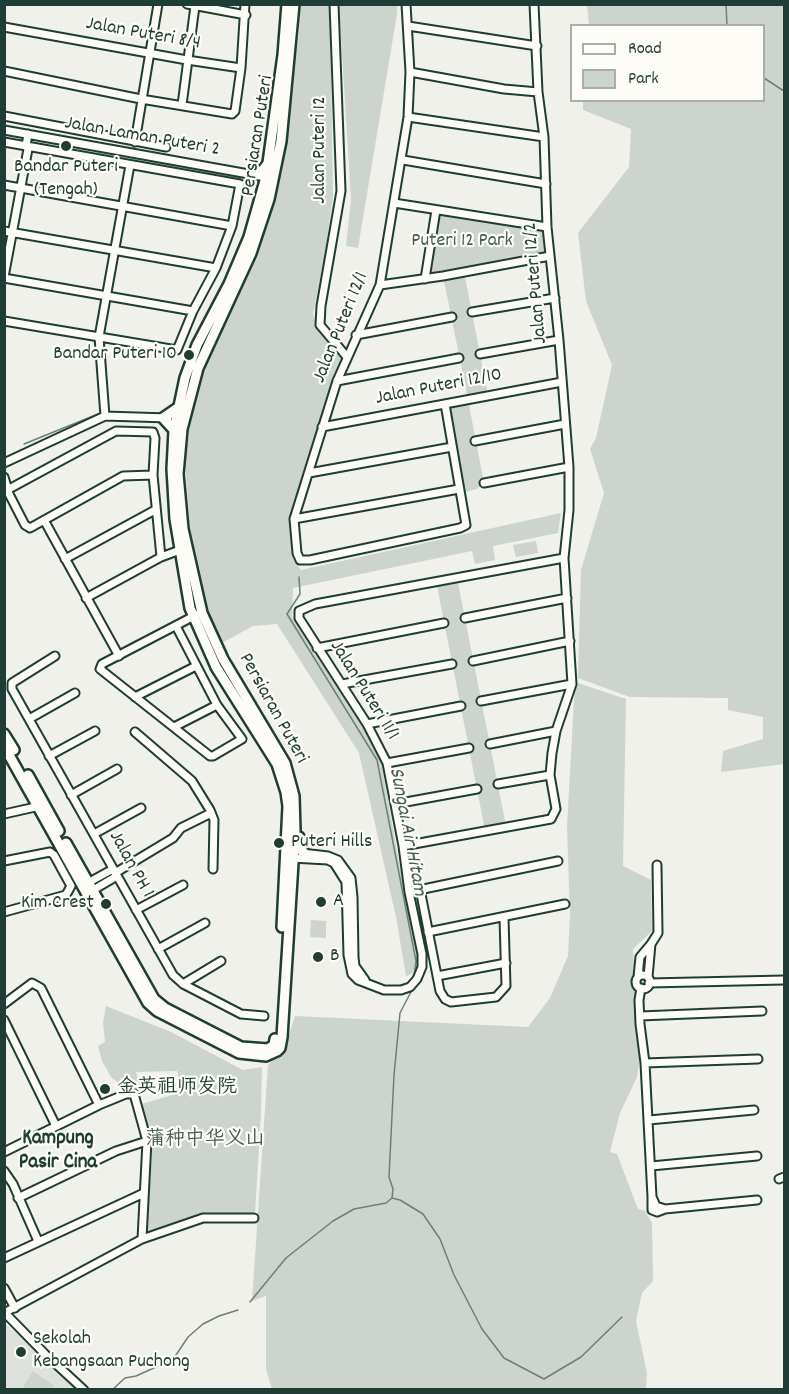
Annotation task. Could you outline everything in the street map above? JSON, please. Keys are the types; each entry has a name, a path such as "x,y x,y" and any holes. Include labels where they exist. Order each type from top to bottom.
{"main road":[{"name":"Persiaran Puteri","path":"287,4 269,162 269,199 251,253 208,342 176,418 181,515 198,614 216,667 267,746 279,770 288,806 290,855"},
{"name":"Persiaran Puteri","path":"4,734 88,888 145,984 161,1005 241,1047 268,1049 274,1045 290,855 296,814 294,796 285,763 227,666 186,589 172,481 178,429 192,356 240,260 254,223 262,191 270,178 280,141 294,4"},
{"path":"249,174 263,170 269,162"},
{"path":"249,174 257,181 262,191"},
{"path":"178,429 164,418 183,404"},
{"name":"Persiaran Puteri","path":"4,746 42,805"},
{"path":"296,814 300,827 299,847 304,853"}],"street":[{"path":"135,142 158,4"},
{"path":"187,4 246,15"},
{"path":"4,71 141,99 232,114 235,111 241,68 245,4"},
{"name":"Jalan Puteri 12","path":"334,4 341,190 320,324 347,357"},
{"name":"Jalan Puteri 12/1","path":"406,4 410,72 408,117 380,285 337,381 322,427 294,519 297,553 300,560 310,560 460,528 466,525 459,489"},
{"name":"Jalan Puteri 12/2","path":"534,4 549,256 559,340 569,467 569,510 564,558 572,684"},
{"path":"182,105 195,6"},
{"path":"408,26 537,46"},
{"name":"Jalan Puteri 8/4","path":"4,27 241,68"},
{"path":"410,72 504,89 538,92"},
{"path":"4,116 166,147"},
{"path":"408,117 543,137"},
{"name":"Jalan Laman Puteri 2","path":"4,130 270,178"},
{"path":"31,134 21,188 8,232 4,277 193,311"},
{"path":"4,142 240,184 232,226 216,268 193,311 177,350 4,321"},
{"path":"402,160 546,184"},
{"path":"105,416 99,337 130,165"},
{"path":"4,185 232,226"},
{"path":"394,203 547,227"},
{"path":"425,279 436,210"},
{"path":"8,232 216,268"},
{"path":"380,285 549,256"},
{"path":"471,312 555,298"},
{"path":"356,335 452,317"},
{"path":"480,354 559,340"},
{"path":"337,381 459,358"},
{"name":"Jalan Puteri 12/10","path":"322,427 562,382"},
{"path":"294,519 459,489 445,404"},
{"path":"4,464 105,416 176,418"},
{"path":"476,441 565,424"},
{"path":"9,489 116,431 153,432 155,438 153,475 155,510 161,557"},
{"path":"309,473 452,447"},
{"path":"484,483 569,467"},
{"path":"4,477 25,525 30,528 123,476 153,475"},
{"path":"65,559 155,510"},
{"path":"44,520 119,656"},
{"path":"86,598 161,557 180,550"},
{"name":"Jalan Puteri 11/1","path":"369,984 384,990 401,990 410,987 417,979 422,967 422,954 409,892 403,846 387,763 367,724 299,618 299,611 315,604 564,558"},
{"path":"465,618 567,598"},
{"path":"176,626 217,705 242,739 210,756 100,669 102,664 198,614"},
{"path":"317,648 444,623"},
{"path":"473,661 570,641"},
{"name":"Jalan PH 1","path":"55,656 12,683 12,688 173,975 183,984 241,1014 264,1016"},
{"path":"342,684 452,664"},
{"path":"135,697 196,666"},
{"path":"403,846 551,819 555,815 550,775 552,753 556,731 572,684 481,701"},
{"path":"29,719 75,693"},
{"path":"174,727 217,705"},
{"path":"367,724 460,706"},
{"path":"49,756 94,731"},
{"path":"490,744 556,731"},
{"path":"135,732 192,781 211,813 215,833 213,869"},
{"path":"387,763 469,748"},
{"path":"71,795 117,769"},
{"path":"498,784 550,775"},
{"path":"395,804 477,789"},
{"path":"4,814 42,805"},
{"path":"94,834 141,808"},
{"path":"88,888 173,838 181,828 211,813"},
{"path":"4,861 50,852 54,855 71,886 66,895 4,912"},
{"path":"290,855 304,853 328,856 338,861 351,878 355,966 369,984"},
{"path":"290,855 328,860 340,872 346,882 347,892 349,964 352,974 358,980 369,984"},
{"path":"409,892 558,861"},
{"path":"657,865 658,933 640,957 637,985 641,988 640,1016 649,1120 653,1211 662,1212 665,1209 756,1200"},
{"path":"136,910 183,885"},
{"path":"420,889 440,991 445,999 451,1002 496,997 506,986 504,918"},
{"path":"428,932 565,904"},
{"path":"158,949 205,923"},
{"path":"641,988 645,988 649,980 651,944"},
{"path":"183,984 221,961"},
{"path":"437,976 506,963"},
{"path":"638,977 642,975 649,980 784,980"},
{"path":"4,1004 32,983 41,988 99,1106"},
{"path":"640,1016 762,1011"},
{"path":"4,1020 56,1126"},
{"path":"645,1063 758,1059"},
{"path":"4,1152 99,1106 126,1094 134,1094 147,1141 142,1239"},
{"path":"649,1120 754,1110"},
{"path":"18,1198 116,1151 147,1141"},
{"path":"651,1167 756,1156"},
{"path":"4,1171 38,1241"},
{"path":"4,1258 144,1193"},
{"path":"84,1389 45,1354 5,1313 142,1239 203,1218 254,1218"},
{"path":"4,1288 15,1308"}],"shaded area":[{"name":"Sekolah Kebangsaan Puchong","path":"4,1323 21,1336 78,1389 5,1389"}],"green space":[{"path":"300,5 329,5 330,10 333,196 325,254 313,314 319,332 342,360 290,517 293,560 301,570 561,513 558,533 493,546 495,560 475,564 472,551 293,588 292,617 376,748 382,766 399,863 419,954 413,973 406,976 396,917 359,753 277,624 253,626 220,644 202,597 192,552 185,463 190,424 201,376 220,327 245,281 267,221 279,178 299,33"},
{"path":"339,5 397,5 358,248 346,246 351,199"},
{"path":"587,5 784,5 784,764 721,772 723,751 763,739 763,717 728,710 728,698 630,697 578,678 581,570 604,493 590,449 596,438 612,365 586,301 578,233 629,167 631,129 583,110 583,102 765,102 765,24 589,24"},
{"name":"Puteri 12 Park","path":"439,213 543,228 546,254 430,273"},
{"path":"464,272 488,395 468,400 484,483 477,489 461,493 445,404 468,399 443,276"},
{"path":"536,541 538,553 516,557 513,545"},
{"path":"457,578 506,826 485,830 436,581"},
{"path":"575,682 626,699 623,866 651,880 652,931 633,949 640,1059 637,1077 620,1113 610,1152 617,1154 638,1209 645,1211 652,1223 653,1281 642,1293 636,1321 647,1373 646,1389 272,1389 266,1369 266,1296 252,1301 268,1065 285,1047 295,1016 528,1027 550,998 568,956 570,914 567,827"},
{"path":"311,920 326,921 326,938 310,937"},
{"name":"蒲种中华义山","path":"106,1006 171,1032 243,1070 262,1067 255,1214 199,1214 163,1229 147,1231 152,1154 142,1104 182,1092 180,1081 177,1071 136,1072 141,1087 139,1090 124,1088 111,1077 102,1061 98,1046 105,1042 103,1022"},
{"path":"33,1371 54,1386 54,1389 22,1389"}],"waterway":[{"path":"726,4 727,24"},
{"path":"765,79 784,91"},
{"path":"24,444 98,414"},
{"name":"Sungai Air Hitam","path":"299,577 300,594 287,614 377,760 416,961 414,977"},
{"name":"Sungai Air Hitam","path":"250,1302 286,1258 333,1221 354,1209 386,1203 392,1198 393,1189 389,1177 394,1075 400,1013 413,988"},
{"path":"392,1198 400,1200 423,1214 440,1239 454,1275 482,1329 504,1358 544,1379 581,1357 622,1317"},
{"name":"Sungai Air Hitam","path":"112,1390 125,1378 136,1376 165,1363 176,1355 188,1337 203,1324 238,1310"}],"place":[{"name":"Bandar Puteri (Tengah)","path":"66,146"},
{"name":"Bandar Puteri 10","path":"189,355"},
{"name":"Puteri Hills","path":"279,843"},
{"name":"A","path":"321,902"},
{"name":"Kim Crest","path":"106,904"},
{"name":"B","path":"318,957"},
{"name":"金英祖师发院","path":"105,1089"},
{"name":"Sekolah Kebangsaan Puchong","path":"21,1352"}],"district":[{"name":"Kampung Pasir Cina","path":"58,1152"}]}
